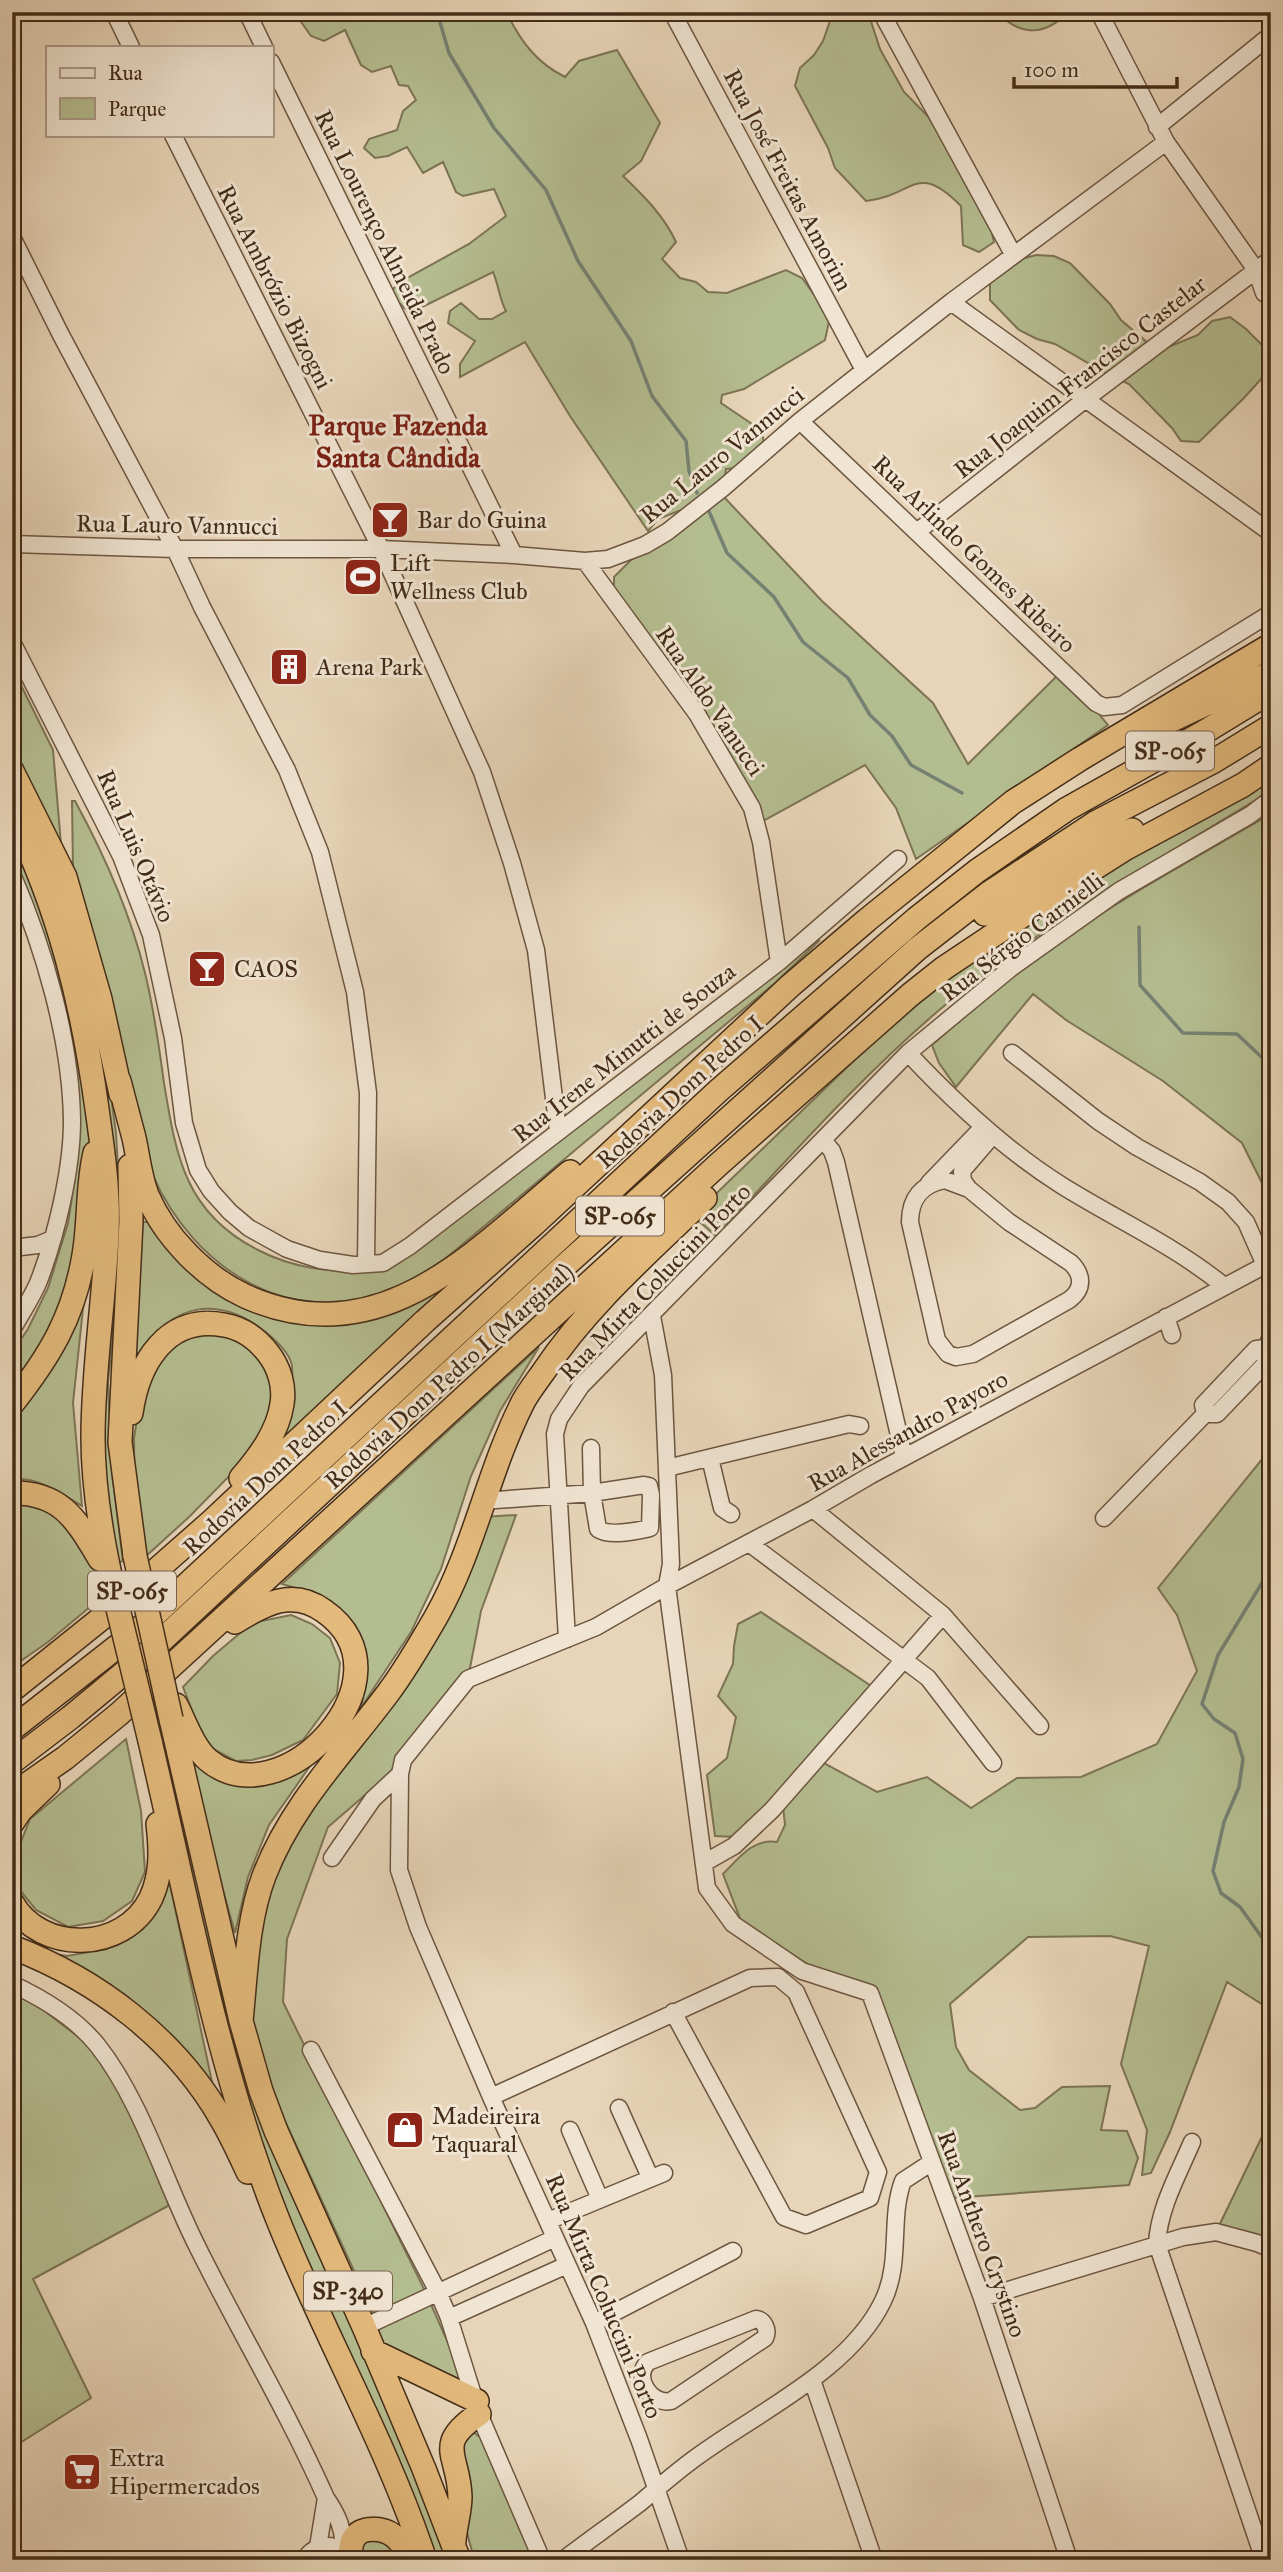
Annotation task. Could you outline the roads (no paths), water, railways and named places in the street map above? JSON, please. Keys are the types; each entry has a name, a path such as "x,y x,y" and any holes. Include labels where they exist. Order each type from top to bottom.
{"highway":[{"path":"12,771 65,877 97,987 147,1195 161,1221 184,1250 229,1289 261,1303 292,1312 325,1315 348,1313 372,1309 407,1297 468,1257 707,1051 792,985 867,920 1013,802 1271,645"},
{"path":"1013,802 1117,747 1271,673"},
{"name":"Rodovia Dom Pedro I","path":"12,1729 137,1631 718,1091 916,919 997,857 1067,809 1271,691"},
{"name":"Rodovia Dom Pedro I","path":"12,1762 72,1717 148,1653 559,1271 877,984 989,894 1095,823 1214,761 1271,726"},
{"path":"877,984 989,911 1107,841 1221,786 1271,755"},
{"name":"Rodovia Dom Pedro I (Marginal)","path":"12,1795 65,1758 119,1714 719,1164 944,968 1126,848 1243,786 1271,766"},
{"path":"12,814 43,883 79,1001 101,1133 108,1191 107,1235 93,1437 100,1530 150,1741 149,1768 157,1819 160,1865 150,1900 138,1915 125,1926 97,1939 57,1939 26,1921 12,1903"},
{"name":"SP-065","path":"12,1689 103,1617 212,1521 425,1321 543,1216 792,985"},
{"path":"119,1081 132,1179 120,1442 129,1526 163,1680 206,1758 218,1766 253,1774 272,1772 307,1752 337,1721 354,1690 356,1654 349,1637 339,1622 306,1602 286,1600 267,1603 195,1646"},
{"path":"241,2021 257,1896 270,1861 285,1830 313,1787 410,1662 444,1600 460,1564 482,1501 524,1401 562,1344 603,1297 751,1153 806,1088"},
{"path":"12,1404 43,1365 52,1349 76,1290 84,1254 93,1163 101,1133"},
{"path":"129,1526 128,1437 133,1399 143,1370 163,1341 177,1330 211,1322 247,1333 262,1345 277,1366 283,1390 278,1421 267,1443 217,1505 212,1521"},
{"name":"SP-065","path":"12,1493 45,1497 73,1517 112,1584"},
{"name":"SP-065","path":"12,1679 41,1666"},
{"name":"SP-340","path":"163,1680 241,2021 261,2091 276,2131 364,2327 456,2552"},
{"path":"12,1823 40,1791 91,1748 119,1714"},
{"name":"SP-340","path":"150,1741 222,2049 266,2188 307,2285 391,2466 425,2560"},
{"path":"12,1947 45,1959 102,1992 174,2054 223,2121 307,2285"},
{"path":"373,2351 478,2408 453,2438 451,2451 460,2496 456,2552"},
{"path":"348,2556 356,2536 365,2530 377,2529 397,2538 412,2560"}],"street":[{"path":"114,12 131,46"},
{"path":"247,12 264,46"},
{"name":"Rua José Freitas Amorim","path":"672,12 864,370"},
{"path":"881,12 1013,254"},
{"path":"1099,12 1166,142 1256,270 1264,293 1271,298"},
{"path":"1157,127 1271,35"},
{"name":"Rua Lourenço Almeida Prado","path":"273,66 514,555"},
{"name":"Rua Ambrózio Bizogni","path":"174,136 381,549 482,772 537,950 558,1131"},
{"name":"Rua Lauro Vannucci","path":"12,544 175,549 381,549 585,561 608,559 645,545 667,532 723,488 800,421 951,302 1166,142"},
{"path":"12,237 287,770 320,852 335,903 355,992 368,1093 366,1263"},
{"name":"Rua Joaquim Francisco Castelar","path":"918,531 1087,398 1271,260"},
{"path":"951,302 1271,533"},
{"name":"Rua Arlindo Gomes Ribeiro","path":"800,421 1096,703 1104,707 1122,705 1271,613"},
{"name":"Rua Aldo Vanucci","path":"585,561 697,714 752,808 761,842 779,962"},
{"name":"Rua Luis Otávio","path":"12,642 121,856 150,935 173,1038 184,1123 198,1170 230,1212 249,1228 287,1249 320,1260 354,1265 366,1263"},
{"name":"Rua Sérgio Carnielli","path":"823,1140 908,1053 1011,968 1119,891 1250,815 1271,799"},
{"name":"Rua Irene Minutti de Souza","path":"366,1263 383,1263 410,1246 779,962 898,859"},
{"path":"12,874 40,950 58,1020 68,1072 72,1123 65,1188 50,1240 37,1283 12,1329"},
{"path":"908,1053 988,1131 1059,1184 1179,1252 1224,1286"},
{"path":"1012,1053 1098,1121 1137,1147 1200,1182 1228,1202 1246,1222 1268,1264"},
{"path":"988,1131 962,1171 963,1181 1009,1222 1071,1263 1080,1275 1081,1282 1079,1290 1069,1300 973,1354 956,1357 948,1354 937,1340 910,1209 915,1198 929,1184 988,1131"},
{"path":"823,1140 832,1151 836,1162 904,1457"},
{"name":"Rua Mirta Coluccini Porto","path":"567,1639 555,1426 581,1386 633,1331 652,1317 823,1140"},
{"path":"929,1184 945,1180 969,1189"},
{"path":"12,1248 38,1245 50,1240"},
{"name":"Rua Alessandro Payoro","path":"400,1774 400,1767 407,1753 465,1681 596,1627 904,1457 1268,1264"},
{"path":"652,1317 663,1375 671,1564 667,1586 704,1863 734,1846 772,1810 943,1615"},
{"path":"1166,1317 1172,1335"},
{"path":"1104,1518 1205,1415 1203,1405 1256,1349 1269,1343"},
{"path":"667,1468 849,1424 860,1426"},
{"path":"482,1501 592,1493 591,1448"},
{"path":"710,1458 722,1508 731,1514"},
{"path":"813,1509 943,1615 1040,1726"},
{"path":"749,1543 929,1678 993,1763"},
{"path":"332,1858 373,1800 400,1774"},
{"name":"Rua Mirta Coluccini Porto","path":"400,1774 398,1847 402,1880 418,1927 491,2097 594,2323 657,2488 681,2560"},
{"name":"Rua Anthero Crystino","path":"704,1863 707,1888 733,1924 802,1971 870,1993 982,2298 1069,2560"},
{"path":"491,2097 673,2012 750,1978 778,1977 796,1992 878,2172 870,2198 806,2225 784,2217 673,2012"},
{"path":"12,1983 38,1996 78,2025 113,2067 135,2108 196,2244 339,2520 348,2556"},
{"path":"311,2050 438,2292 478,2408 542,2560"},
{"path":"548,2221 657,2175 619,2108"},
{"path":"570,2130 600,2199"},
{"path":"1192,2142 1164,2206 1158,2225 1157,2244 1264,2560"},
{"path":"563,2560 737,2427 812,2380 857,2340 884,2300 894,2273 901,2188 910,2175 932,2162"},
{"path":"982,2298 1157,2244 1216,2232 1271,2249"},
{"path":"364,2327 555,2238"},
{"path":"594,2323 733,2251"},
{"path":"449,2318 567,2265"},
{"path":"756,2319 764,2323 765,2338 738,2355 670,2401 659,2401 649,2394 642,2375 648,2362 756,2319"},
{"path":"728,2330 738,2355"},
{"path":"812,2380 874,2560"},
{"path":"625,2404 649,2394"},
{"path":"308,2554 326,2498"},
{"path":"308,2554 327,2545 348,2556"}],"waterway":[{"path":"437,12 449,53 494,128 546,190 578,261 631,341 652,396 686,441 689,471 697,493"},
{"path":"708,509 727,553 774,597 803,642 848,678 870,715 892,736 911,765 962,793"},
{"path":"1139,927 1140,985 1183,1033 1237,1034 1271,1066"},
{"path":"1271,1568 1218,1655 1202,1704 1214,1719 1235,1733 1243,1759 1239,1787 1224,1822 1213,1871 1221,1893 1240,1907 1266,1943 1271,1956"}],"place":[{"name":"Bar do Guina","path":"390,520"},
{"name":"Lift Wellness Club","path":"363,577"},
{"name":"Arena Park","path":"289,667"},
{"name":"CAOS","path":"207,969"},
{"name":"Madeireira Taquaral","path":"405,2130"},
{"name":"Extra Hipermercados","path":"82,2472"}],"district":[{"name":"Parque Fazenda Santa Cândida","path":"398,441"}]}
